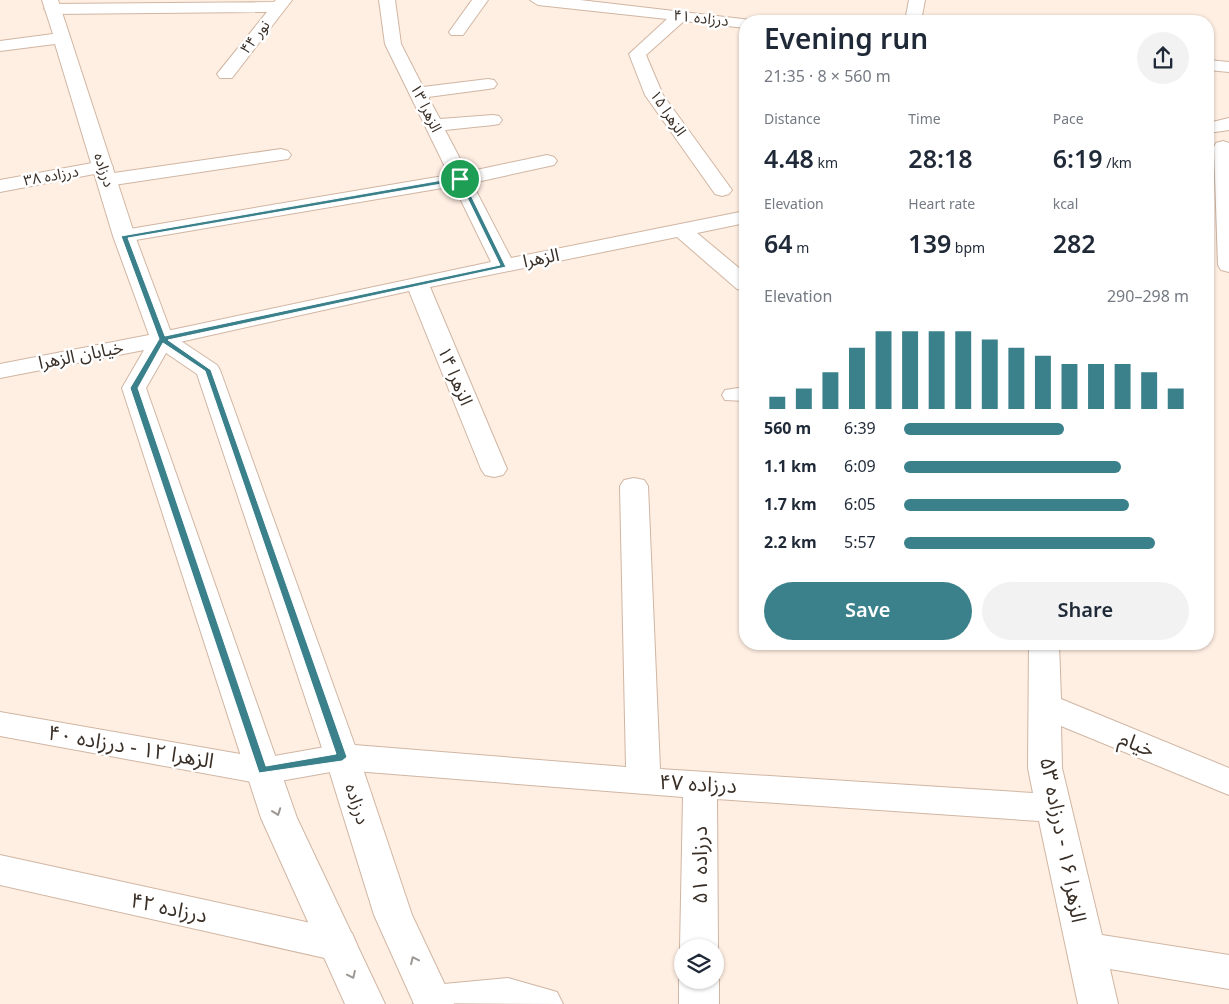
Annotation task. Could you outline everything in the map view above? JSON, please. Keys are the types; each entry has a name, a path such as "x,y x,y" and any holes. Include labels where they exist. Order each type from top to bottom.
{"street":[{"name":"الزهرا ۱۳","path":"387,0 394,44 504,266"},
{"path":"457,32 480,0"},
{"name":"درزاده ۴۱","path":"538,0 609,4 680,16 712,13 739,21"},
{"path":"914,15 917,0"},
{"path":"51,5 282,3"},
{"name":"نور ۴۴","path":"226,74 282,3"},
{"path":"592,22 609,4"},
{"name":"درزاده","path":"51,5 124,236 162,339 208,370 342,757 393,914 434,1003"},
{"name":"الزهرا ۱۵","path":"680,16 637,54 654,95 722,190"},
{"path":"0,46 61,38"},
{"path":"1214,65 1229,67"},
{"path":"418,93 488,84"},
{"path":"434,126 493,120"},
{"path":"1214,127 1229,124"},
{"path":"1223,147 1229,265"},
{"name":"درزاده ۳۸","path":"0,186 281,155"},
{"path":"124,236 460,179 547,161"},
{"name":"الزهرا","path":"162,339 417,283 739,218"},
{"path":"681,230 739,279"},
{"path":"1214,271 1229,272"},
{"name":"الزهرا ۱۴","path":"417,283 494,469"},
{"path":"162,339 134,388 278,818 365,1004"},
{"name":"خیابان الزهرا","path":"0,371 162,339"},
{"path":"634,486 643,781"},
{"name":"الزهرا ۱۶ - درزاده ۵۳","path":"1044,650 1045,768 1098,1004"},
{"name":"خیام","path":"1045,706 1229,782"},
{"name":"الزهرا ۱۲ - درزاده ۴۰","path":"0,724 263,771"},
{"name":"درزاده ۴۷","path":"263,771 342,757 643,781 700,783 1054,808"},
{"name":"درزاده ۵۱","path":"699,939 700,783"},
{"name":"درزاده ۴۲","path":"0,870 338,945"},
{"path":"1085,949 1229,972"},
{"path":"699,989 699,1004"},
{"path":"434,1003 508,996 543,1004"}],"route":[{"path":"460,179 124,236 162,339 134,388 263,771 342,757 208,370 162,339 417,283 504,266 460,179"}]}
